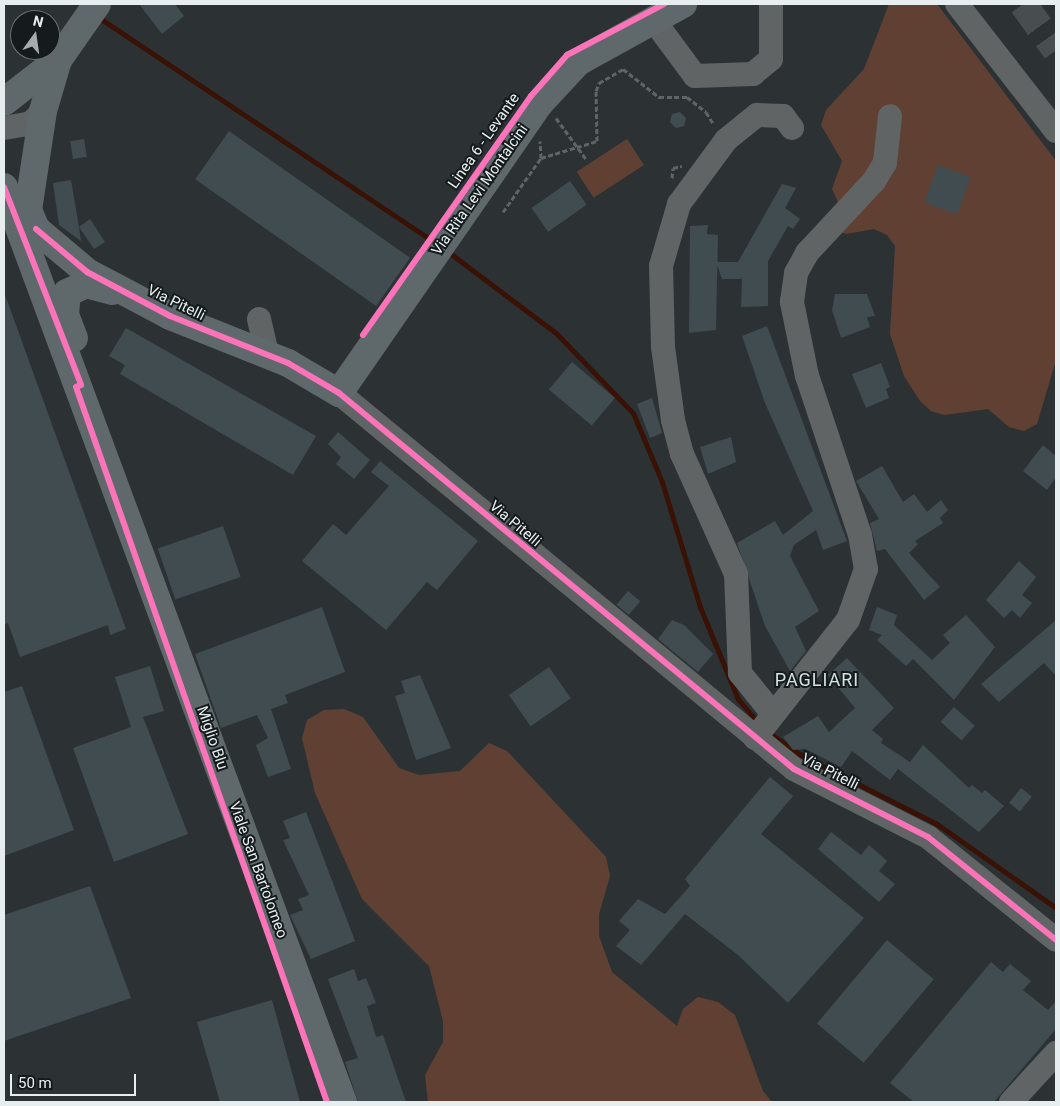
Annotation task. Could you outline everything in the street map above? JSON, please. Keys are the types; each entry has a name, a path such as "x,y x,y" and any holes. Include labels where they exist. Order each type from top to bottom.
{"main road":[{"name":"Via Rita Levi Montalcini","path":"339,393 441,246 578,62 656,22 683,4"},
{"path":"60,57 93,8"},
{"path":"10,95 58,60"},
{"path":"43,111 58,60"},
{"name":"Via Pitelli","path":"43,111 32,220 87,272 135,297 267,355 339,393"},
{"name":"Viale San Bartolomeo","path":"4,187 81,385 343,1102"},
{"name":"Via Pitelli","path":"65,314 67,293 82,285 135,297"},
{"name":"Viale San Bartolomeo","path":"65,314 86,372 87,380 81,385"}],"street":[{"path":"656,22 695,76 753,74 771,59 771,4"},
{"path":"956,4 1056,131"},
{"path":"4,128 32,123 43,111"},
{"path":"792,128 783,116 758,115 726,140 680,204 661,266 664,347 673,420 682,454 736,574 740,674 763,727 848,620 866,569 860,535 807,376 792,302 796,273 807,253 874,181 885,162 890,116"},
{"path":"259,319 267,355"},
{"name":"Via Pitelli","path":"339,393 763,727 794,769 928,837 1056,940"},
{"path":"1011,1102 1056,1053"}],"path":[{"path":"504,212 541,158 577,148 599,136 594,117 599,83 623,69 659,97 687,97 696,102 714,130"},
{"path":"538,116 577,148 586,159"},
{"path":"538,116 541,158"},
{"path":"672,186 673,168 692,162"}],"shaded area":[{"path":"889,4 937,4 1056,161 1056,360 1037,424 1024,431 1009,427 988,409 944,415 931,411 920,401 904,376 890,334 895,246 887,235 874,229 846,234 832,228 838,202 832,189 842,161 821,125 826,110 864,69"},
{"path":"627,139 644,165 594,198 577,172"},
{"path":"344,709 363,717 399,768 419,775 460,771 489,743 507,751 606,857 610,876 599,914 599,936 612,972 677,1026 683,1009 698,997 718,1002 735,1015 763,1091 772,1102 428,1102 425,1075 443,1042 443,1021 429,966 362,899 315,793 302,738 307,720 324,710"}],"building":[{"path":"139,4 175,4 184,16 162,34"},
{"path":"680,112 686,118 684,126 676,128 670,122 672,114"},
{"path":"229,131 410,258 376,306 195,179"},
{"path":"84,139 87,157 73,159 70,141"},
{"path":"938,165 971,177 957,215 924,203"},
{"path":"71,180 81,241 59,225 53,183"},
{"path":"570,181 587,205 548,232 531,208"},
{"path":"782,184 796,188 785,208 800,219 793,229 788,226 768,261 768,306 741,307 742,279 722,279 716,262 738,262"},
{"path":"90,219 105,242 94,249 79,227"},
{"path":"708,225 707,234 718,235 716,330 689,333 690,226"},
{"path":"4,292 126,629 110,635 108,625 20,657 8,623 4,625"},
{"path":"835,294 867,294 875,316 867,317 870,327 841,338 832,310"},
{"path":"767,326 847,541 823,550 816,530 794,545 790,556 819,611 795,627 806,651 790,671 765,626 737,543 775,521 783,535 813,511 765,403 742,336"},
{"path":"126,328 316,436 293,475 120,374 125,365 109,356"},
{"path":"572,362 615,398 592,426 549,390"},
{"path":"881,363 890,387 886,389 889,398 866,408 852,374"},
{"path":"652,398 662,433 650,438 637,404"},
{"path":"338,432 370,460 354,479 336,464 341,457 328,444"},
{"path":"731,437 736,462 708,474 700,447"},
{"path":"1043,445 1056,456 1056,477 1047,490 1023,471"},
{"path":"380,461 478,541 437,590 427,582 386,630 302,561 333,524 346,535 389,486 371,472"},
{"path":"882,466 903,502 914,494 927,512 941,500 948,510 940,518 943,523 915,541 918,544 909,553 940,587 924,600 885,549 877,551 870,523 879,519 856,481"},
{"path":"223,526 241,577 175,600 158,548"},
{"path":"1019,561 1036,577 1022,595 1032,603 1020,618 1012,610 1004,618 986,600"},
{"path":"628,591 640,601 629,615 616,605"},
{"path":"322,607 345,672 285,695 288,703 271,709 291,769 268,777 256,745 268,738 257,715 221,728 195,654"},
{"path":"877,607 897,615 894,625 932,660 950,643 943,635 966,615 995,647 954,700 913,659 906,666 877,640 882,635 869,630"},
{"path":"672,620 684,625 713,654 698,672 658,639"},
{"path":"1056,620 1056,676 1044,663 999,702 981,684"},
{"path":"847,658 894,708 872,730 883,739 881,743 910,762 923,745 969,788 972,785 982,793 985,790 1004,806 979,832 898,769 890,780 852,751 841,767 806,749 793,750 783,737 818,716 829,732 855,708 828,675"},
{"path":"150,666 164,711 143,717 188,834 114,862 73,748 131,727 115,677"},
{"path":"549,667 571,698 531,726 509,695"},
{"path":"420,675 451,748 416,760 395,696 405,693 401,681"},
{"path":"22,686 74,830 4,856 4,692"},
{"path":"954,707 975,726 961,741 941,722"},
{"path":"770,777 793,796 761,834 864,918 788,1003 738,955 685,914 641,965 616,946 630,930 619,921 638,899 665,914 690,886 685,879"},
{"path":"1021,788 1032,797 1020,812 1009,803"},
{"path":"306,812 355,941 311,959 290,915 303,910 298,899 309,895 283,840 290,838 283,821"},
{"path":"831,832 861,855 869,845 887,861 879,871 895,884 879,902 818,849"},
{"path":"90,886 131,998 4,1041 4,915"},
{"path":"887,940 934,979 864,1063 817,1023"},
{"path":"991,962 1003,972 1010,964 1031,981 1023,990 1048,1010 1056,1001 1056,1029 994,1102 914,1102 890,1083"},
{"path":"354,969 358,981 366,978 376,1003 367,1006 376,1037 383,1035 406,1102 358,1102 345,1062 358,1058 328,979"},
{"path":"272,1000 300,1102 220,1102 197,1022"}],"waterway":[{"path":"98,17 434,242"},
{"path":"447,251 556,333 633,413 662,482 700,607 738,699 758,723"},
{"path":"768,732 801,755 937,824 1056,908"}],"tunnel":[{"path":"1023,4 1056,50"}],"cycle path":[{"name":"Linea 6 - Levante","path":"363,335 531,96 567,55 664,4"},
{"name":"Miglio Blu","path":"4,187 81,385 76,387 327,1102"},
{"path":"36,229 87,272 170,316 288,363 339,393 794,769 928,837 1056,940"}],"district":[{"name":"PAGLIARI","path":"817,680"}]}
